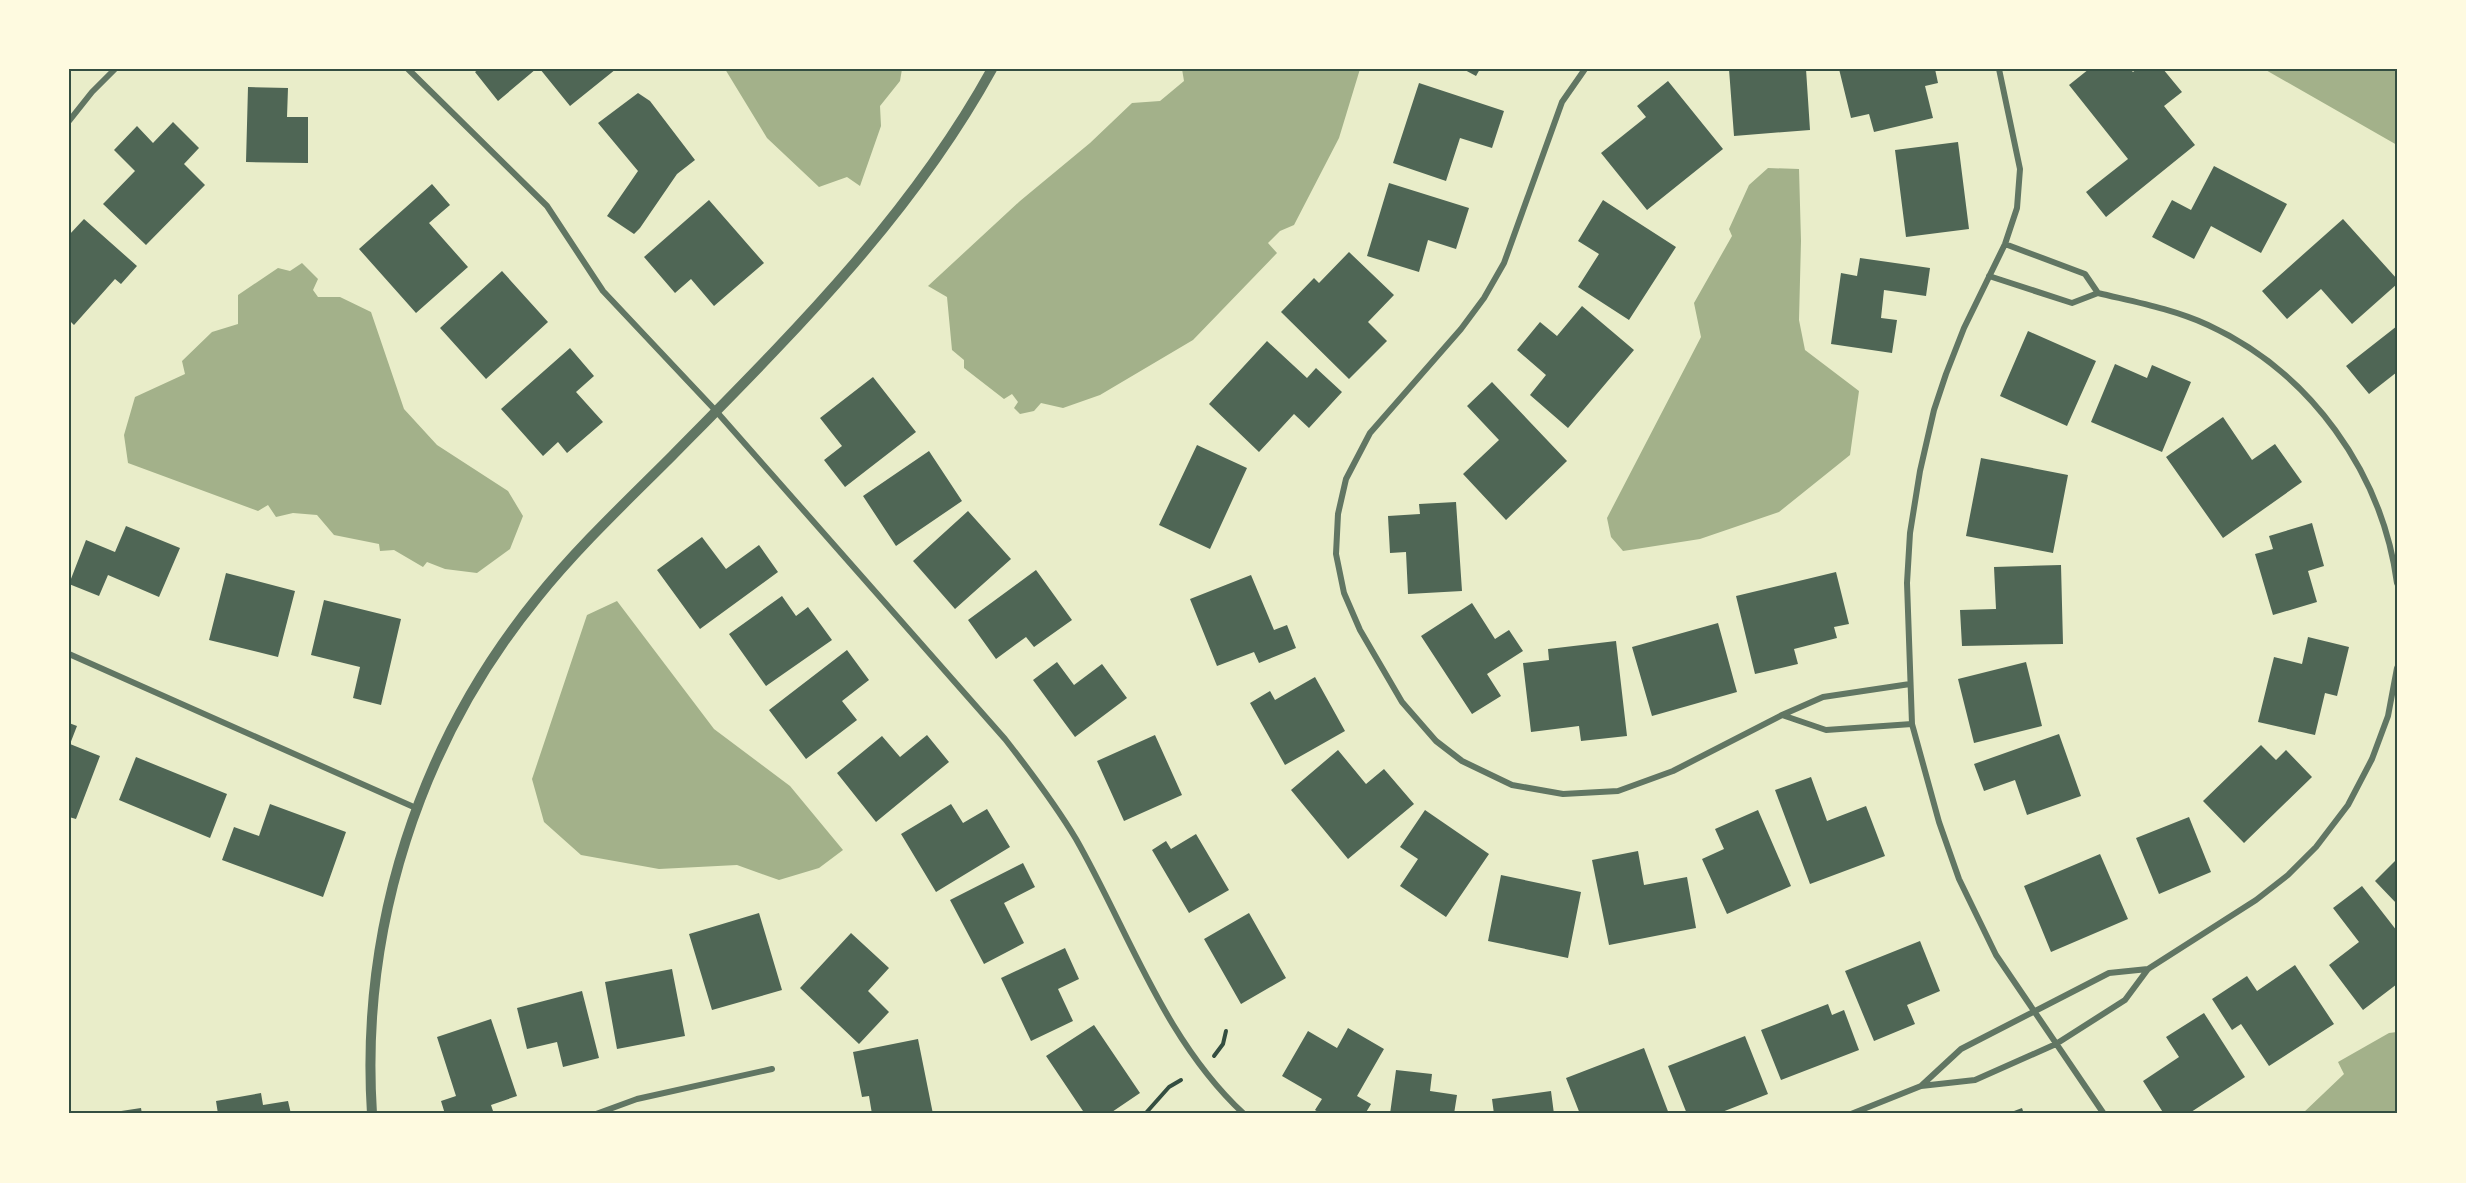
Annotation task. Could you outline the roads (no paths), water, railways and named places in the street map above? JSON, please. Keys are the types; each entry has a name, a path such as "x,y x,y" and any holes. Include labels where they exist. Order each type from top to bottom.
{"street":[{"path":"69,121 92,92 115,69"},
{"path":"408,69 547,206 603,291 716,411 1005,739 1042,788 1076,840 1179,1035 1215,1084 1244,1114"},
{"path":"372,1114 371,1019 378,957 389,897 416,808 440,751 468,698 501,646 531,606 577,552 812,314 873,243 929,169 992,69"},
{"path":"1585,69 1562,102 1504,263 1484,298 1461,329 1370,434 1346,479 1338,514 1336,554 1344,593 1360,630 1402,702 1436,741 1462,761 1512,785 1563,794 1618,791 1673,771 1782,715 1823,697 1910,684"},
{"path":"1999,69 2020,169 2017,208 2005,244 1964,328 1946,374 1920,471 1910,533 1907,583 1912,724 1939,822 1959,879 1996,955 2104,1114"},
{"path":"2005,244 2085,274 2098,293"},
{"path":"1989,276 2073,303 2098,293 2177,312 2234,338 2271,363 2304,392 2335,428 2358,464 2380,511 2394,559 2397,583"},
{"path":"69,654 416,808"},
{"path":"1851,1114 1921,1086 1975,1080 2056,1044 2125,1000 2148,969 2256,900 2288,875 2316,847 2348,805 2372,759 2388,716 2397,668"},
{"path":"1782,715 1826,730 1912,724"},
{"path":"1921,1086 1961,1049 2033,1011 2109,973 2148,969"},
{"path":"596,1114 636,1099 772,1069"}]}
